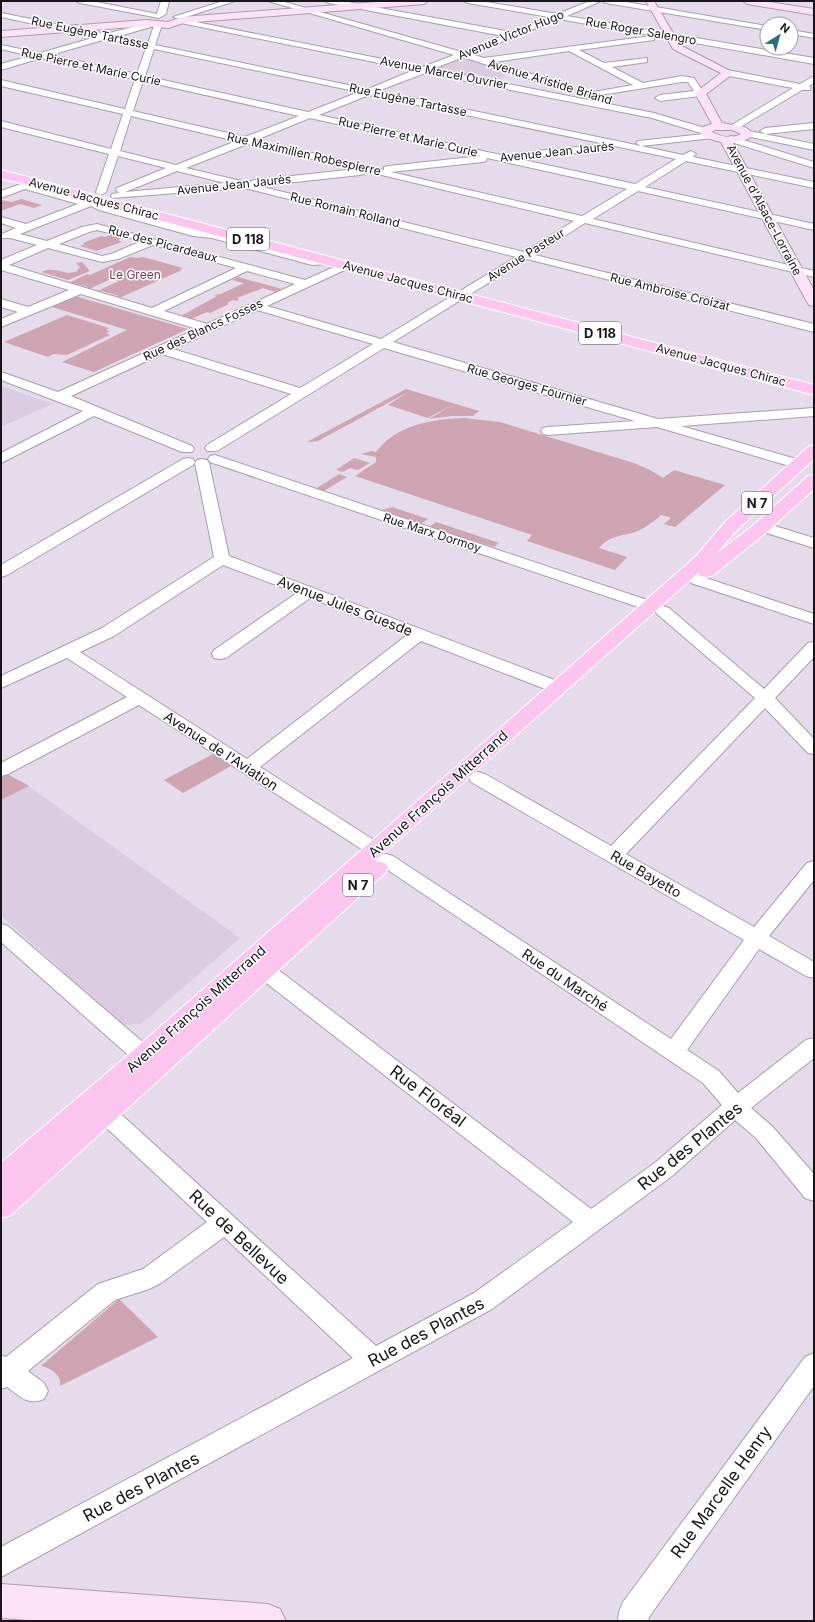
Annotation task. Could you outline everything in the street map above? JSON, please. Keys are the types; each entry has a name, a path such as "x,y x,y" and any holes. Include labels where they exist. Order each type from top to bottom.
{"main road":[{"name":"Avenue Jacques Chirac","path":"1,173 32,183"},
{"name":"D 118","path":"32,183 98,198"},
{"name":"Avenue Jacques Chirac","path":"98,198 328,261 814,390"},
{"name":"Avenue François Mitterrand","path":"1,1179 144,1056 324,894 381,855 478,778 657,608 703,559 731,526 814,450"},
{"name":"Avenue François Mitterrand","path":"1,1207 264,970 381,855 559,688 657,608 696,580 762,527 814,480"}],"street":[{"path":"80,1 154,21"},
{"path":"1,67 108,37 154,21 162,14 165,1"},
{"path":"180,19 231,1"},
{"name":"Avenue Aristide Briand","path":"272,1 462,55 572,89"},
{"path":"329,1 512,35"},
{"path":"1,34 424,1"},
{"name":"Rue Roger Salengro","path":"468,1 814,61"},
{"name":"Avenue Victor Hugo","path":"6,237 98,198 426,70 597,1"},
{"path":"606,1 652,5 759,26"},
{"path":"747,1 770,3 814,12"},
{"path":"652,5 668,36 676,47 725,70 727,73 814,89"},
{"name":"Rue Eugène Tartasse","path":"1,15 814,185"},
{"name":"Avenue Marcel Ouvrier","path":"180,19 426,70 616,105"},
{"path":"154,21 150,45 115,153 98,198 103,208 197,234 212,235 312,262 317,263 328,261"},
{"path":"799,33 814,36"},
{"path":"482,61 668,36"},
{"name":"Rue Pierre et Marie Curie","path":"1,47 814,227"},
{"path":"571,49 640,85 685,79 691,80 700,93"},
{"path":"590,68 644,60"},
{"path":"660,98 700,93 727,73"},
{"path":"718,134 735,127 814,79"},
{"name":"Rue Maximilien Robespierre","path":"1,83 814,274"},
{"name":"Avenue Aristide Briand","path":"640,85 587,94 616,105 659,115 814,165"},
{"name":"Avenue d'Alsace-Lorraine","path":"700,93 718,134 741,170 814,302"},
{"name":"Rue Romain Rolland","path":"1,124 526,256"},
{"path":"718,134 741,138 747,133 814,126"},
{"path":"735,127 747,133 814,147"},
{"name":"Avenue Jean Jaurès","path":"98,198 500,158 718,134"},
{"name":"Avenue Pasteur","path":"1,572 201,456 382,343 638,188 685,158 718,134"},
{"path":"1,195 32,183"},
{"path":"1,220 28,228"},
{"name":"Rue des Picardeaux","path":"1,265 86,229 97,227 306,284"},
{"path":"6,237 49,244 105,259 114,258 152,241"},
{"name":"Rue Ambroise Croizat","path":"526,256 814,328"},
{"path":"1,265 207,328"},
{"name":"Rue des Blancs Fosses","path":"60,396 347,265"},
{"path":"152,312 247,267"},
{"path":"1,323 80,290"},
{"path":"1,303 28,311"},
{"name":"Rue Georges Fournier","path":"255,306 798,464"},
{"path":"162,350 301,394"},
{"name":"Rue Marx Dormoy","path":"1,376 60,396 201,456 412,527 508,557 657,608"},
{"path":"1,460 95,410"},
{"path":"548,431 814,412"},
{"path":"1,684 108,632 222,559 201,456"},
{"path":"762,527 814,542"},
{"name":"Avenue Jules Guesde","path":"222,559 559,688"},
{"path":"696,580 814,619"},
{"path":"220,654 309,592"},
{"path":"657,608 765,698 792,729 814,749"},
{"path":"247,768 419,634"},
{"path":"613,856 814,647"},
{"name":"Avenue de l'Aviation","path":"67,651 381,855"},
{"path":"1,770 139,698"},
{"name":"Rue Bayetto","path":"478,778 814,971"},
{"name":"Rue du Marché","path":"381,855 673,1053 711,1077 737,1107 764,1132 814,1190"},
{"path":"673,1053 756,938 814,867"},
{"path":"1,931 144,1056"},
{"name":"Rue Floréal","path":"264,970 592,1223"},
{"name":"Rue des Plantes","path":"1,1563 484,1301 664,1169 737,1107 814,1046"},
{"name":"Rue de Bellevue","path":"105,1113 373,1360"},
{"path":"34,1391 3,1372 107,1292 140,1282 152,1276 225,1223"},
{"name":"Rue Marcelle Henry","path":"632,1621 634,1612 814,1365"},
{"path":"1,1601 180,1618 268,1621"}],"shaded area":[{"path":"461,59 468,59 512,73 495,81 438,70 438,68"},
{"path":"1,386 52,404 1,427"},
{"path":"7,774 17,781 20,780 240,938 141,1024 122,1025 1,915 1,777"}],"green space":[{"path":"21,199 42,205 34,208 20,204 1,211 1,200 12,202"},
{"path":"112,234 124,237 118,240 122,242 96,251 80,246 85,244 83,243 101,236 105,237"},
{"name":"Le Green","path":"130,257 143,257 183,268 180,269 182,270 117,299 115,298 119,296 102,291 95,292 119,281 111,279 87,290 85,289 89,287 69,283 87,274 90,275"},
{"path":"82,262 90,271 68,280 41,272 47,270 56,270 68,273 78,271 77,270 80,267 76,263"},
{"path":"238,277 282,289 276,292 263,288 237,298 239,300 233,300 227,303 229,304 210,313 207,312 191,319 181,316 217,296 214,295 221,294 244,283 232,280"},
{"path":"75,296 188,329 94,372 62,362 127,330 52,307"},
{"path":"67,315 109,328 106,330 110,331 106,333 110,335 67,355 53,354 48,357 4,342"},
{"path":"406,389 479,411 473,416 452,416 429,419 452,405 428,418 388,405 410,391 318,441 307,442"},
{"path":"464,418 500,422 634,463 663,478 674,470 725,485 675,527 664,524 671,518 661,515 640,530 607,541 599,548 627,557 615,570 527,541 532,535 355,476 376,462 376,457 361,454 371,451 376,452 394,435 416,425 427,422"},
{"path":"354,458 370,463 358,470 350,468 343,472 336,470"},
{"path":"339,474 347,477 324,491 317,488"},
{"path":"392,507 428,519 421,524 382,510"},
{"path":"436,522 499,543 494,547 429,527"},
{"path":"213,754 231,766 183,793 164,780"},
{"path":"7,774 29,786 1,800 1,777"},
{"path":"119,1299 158,1337 60,1386 58,1375 48,1368 41,1366"}]}
